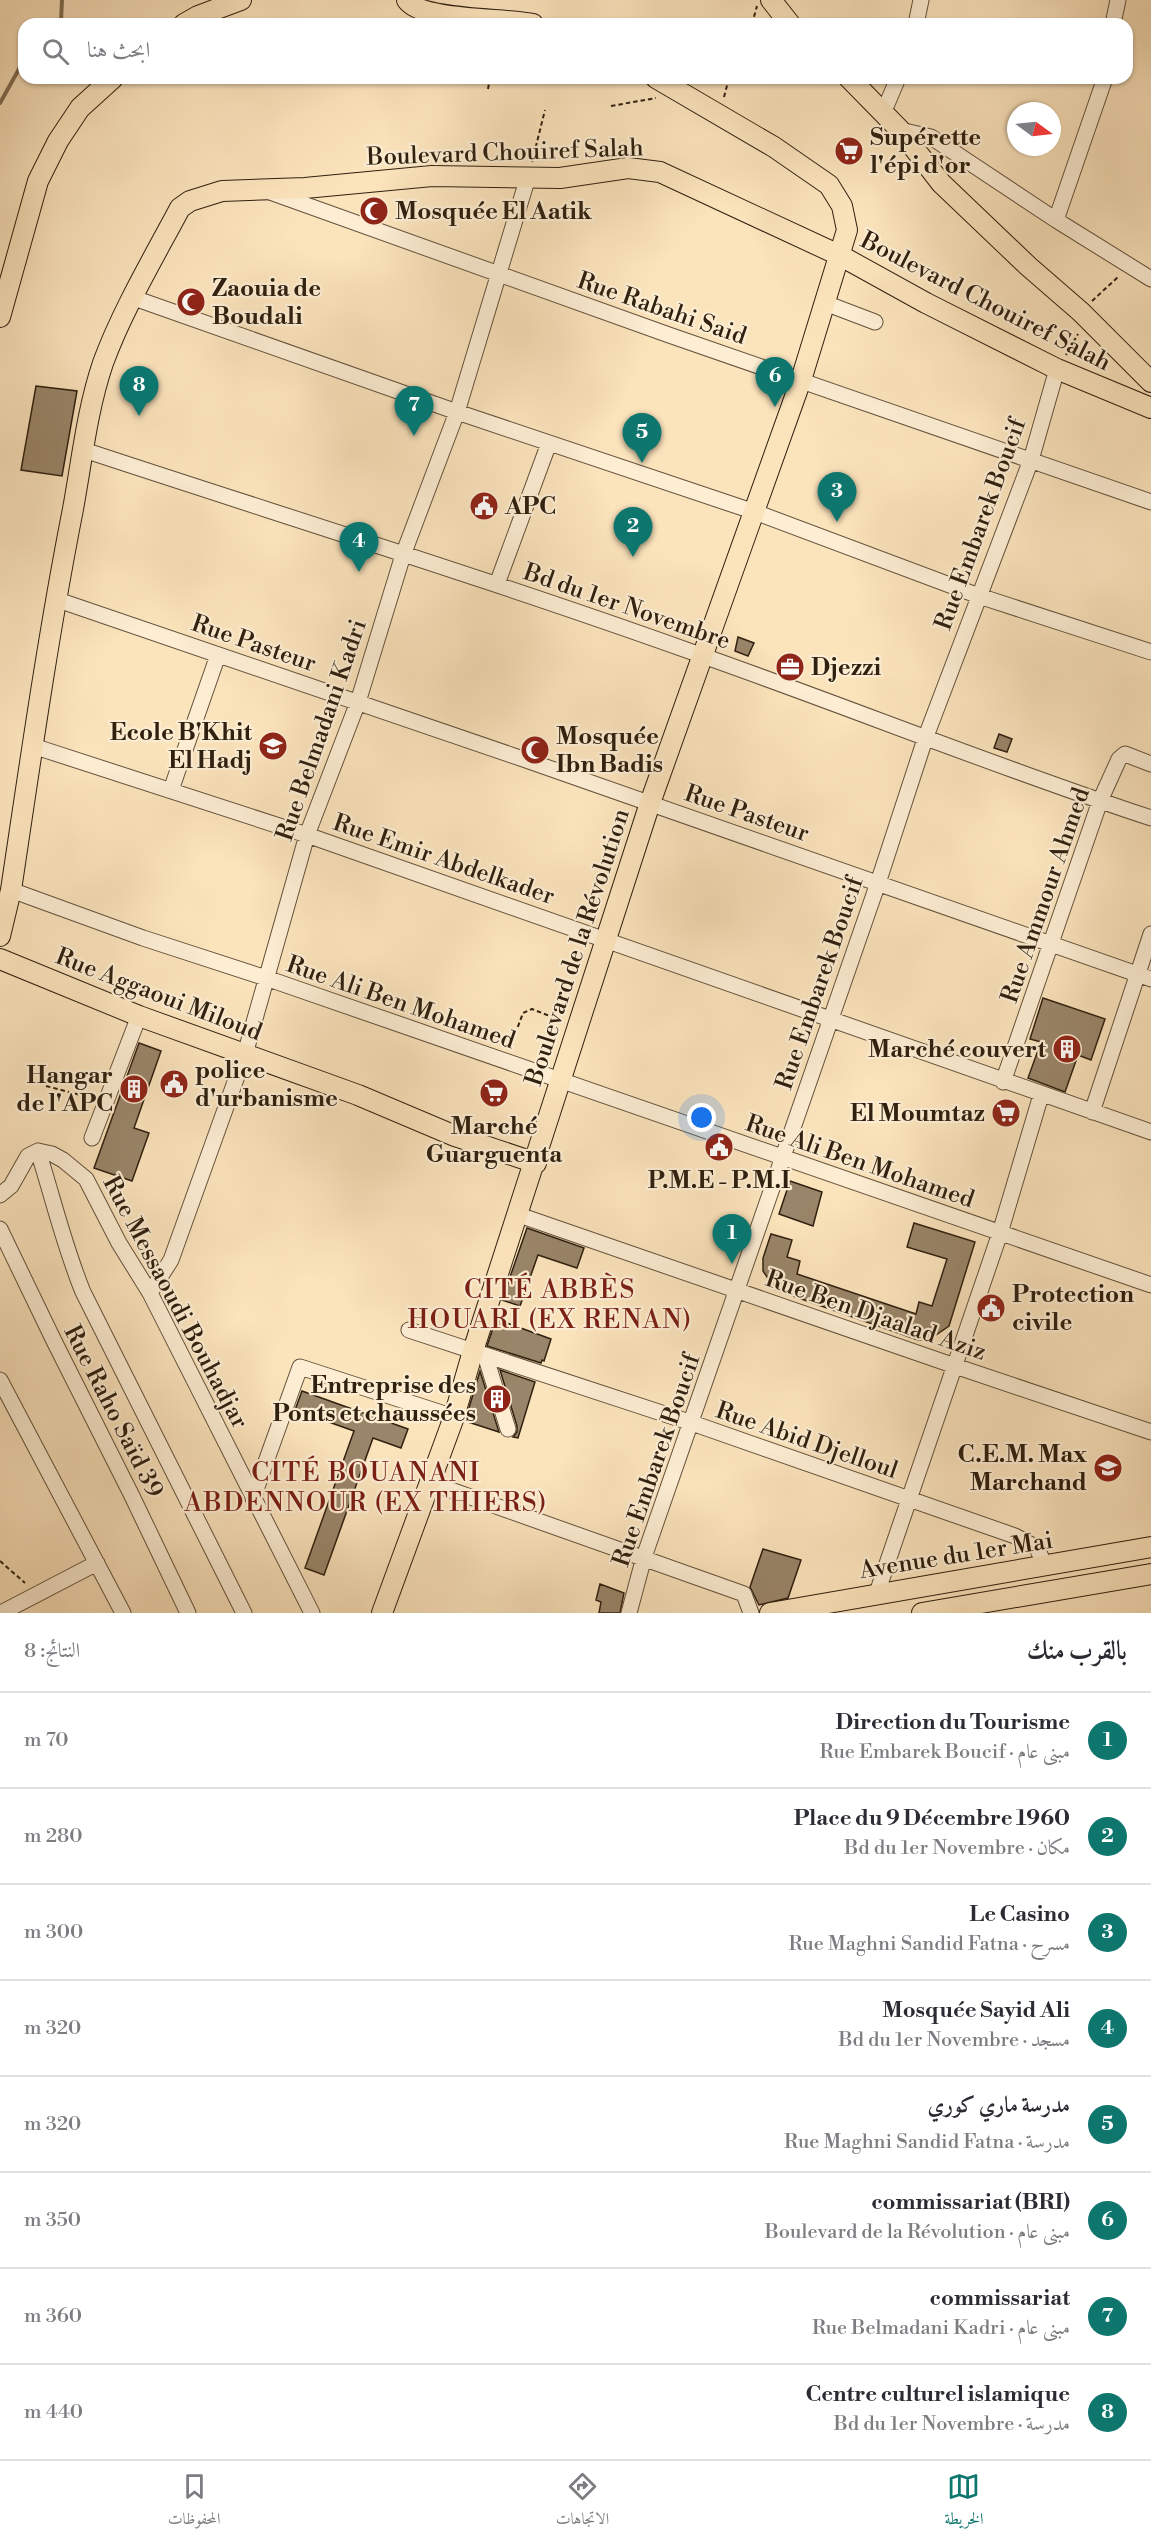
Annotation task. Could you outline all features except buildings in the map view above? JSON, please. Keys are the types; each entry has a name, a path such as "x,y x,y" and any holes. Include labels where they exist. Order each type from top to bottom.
{"main road":[{"path":"194,18 241,0"},
{"path":"407,0 417,9 441,15 472,18"},
{"path":"771,0 785,18"},
{"path":"0,317 38,180 58,141 80,108 106,84"},
{"name":"Boulevard de la Révolution","path":"382,1613 479,1353 519,1215 650,803 699,654 754,512 801,380 841,256 847,230 842,206 829,185 774,147 667,84"},
{"path":"855,84 884,111 941,183 1028,266 1084,315 1151,382"},
{"name":"Boulevard Chouiref Salah","path":"0,936 10,890 55,599 84,450 90,406 104,361 134,298 180,208 190,201 222,191 305,188 432,176 560,178 628,168 660,172 841,256 926,303 1057,369 1151,408"},
{"name":"Rue Aggaoui Miloud","path":"0,959 139,1016 358,1095 455,1136 536,1163"},
{"name":"Avenue du 1er Mai","path":"770,1613 1151,1547"},
{"path":"1045,1566 1048,1592"},
{"name":"Avenue du 1er Mai","path":"922,1613 1151,1574"}],"street":[{"path":"917,18 921,0"},
{"path":"1114,18 1118,0"},
{"path":"884,111 895,84"},
{"path":"1056,220 1103,84"},
{"path":"900,130 931,137 1056,220 1131,264 1151,279"},
{"name":"Rue Belmadani Kadri","path":"150,1293 171,1260 244,1054 307,835 358,702 403,555 457,412 528,177"},
{"name":"Rue Rabahi Said","path":"262,189 498,274 1151,502"},
{"path":"134,298 457,412 754,512 979,596 1151,652"},
{"path":"825,303 875,322"},
{"name":"Rue Embarek Boucif","path":"629,1613 644,1557 878,883 925,739 1030,460 1057,369"},
{"path":"497,584 549,443"},
{"name":"Bd du 1er Novembre","path":"84,450 497,584 699,654 925,739 1151,818"},
{"name":"Rue Pasteur","path":"55,599 650,803 1144,977"},
{"path":"171,789 218,655"},
{"name":"Rue Emir Abdelkader","path":"33,746 307,835 606,939 1003,1082 1151,1132"},
{"name":"Rue Ammour Ahmed","path":"1003,1082 1100,801 1123,754 1151,764"},
{"name":"Rue Ali Ben Mohamed","path":"10,890 143,938 266,978 1151,1285"},
{"path":"1092,1112 1144,977 1151,934"},
{"path":"92,1138 139,1016"},
{"path":"877,1593 1000,1233 1041,1095"},
{"path":"0,1195 11,1186 28,1156 38,1151 52,1192 69,1257 83,1292 244,1613"},
{"name":"Rue Messaoudi Bouhadjar","path":"38,1151 52,1154 63,1160 86,1179 119,1243 150,1293 312,1613"},
{"name":"Rue Ben Djaalad Aziz","path":"519,1215 1151,1432"},
{"name":"Rue Raho Saïd 39","path":"0,1229 188,1613"},
{"name":"Rue Abid Djelloul","path":"409,1330 692,1423 1029,1542 1037,1548 1045,1566"},
{"path":"479,1353 508,1429"},
{"path":"253,1498 300,1367 454,1417"},
{"path":"0,1380 123,1613"},
{"path":"431,1483 744,1594 751,1613"},
{"path":"1,1613 97,1563"}],"path":[{"path":"754,18 758,0"},
{"path":"488,89 489,84"},
{"path":"719,115 727,84"},
{"path":"611,106 682,92"},
{"path":"528,177 545,110"},
{"path":"1057,369 1084,315 1131,264"},
{"path":"505,1062 523,1013 532,1010 578,1027"},
{"path":"46,1086 106,1102"},
{"path":"0,1561 39,1594"}],"waterway":[{"path":"61,18 62,0"},
{"path":"0,103 18,71"}],"place":[{"name":"Supérette l'épi d'or","path":"849,151"},
{"name":"Mosquée El Aatik","path":"374,211"},
{"name":"Zaouia de Boudali","path":"191,302"},
{"name":"commissariat (BRI)","path":"775,407"},
{"name":"Centre culturel islamique","path":"139,416"},
{"name":"commissariat","path":"414,436"},
{"name":"مدرسة ماري كوري","path":"642,463"},
{"name":"APC","path":"484,506"},
{"name":"Le Casino","path":"837,522"},
{"name":"Place du 9 Décembre 1960","path":"633,557"},
{"name":"Mosquée Sayid Ali","path":"359,572"},
{"name":"Djezzi","path":"790,667"},
{"name":"Ecole B'Khit El Hadj","path":"273,746"},
{"name":"Mosquée Ibn Badis","path":"535,750"},
{"name":"Marché couvert","path":"1067,1049"},
{"name":"police d'urbanisme","path":"174,1084"},
{"name":"Hangar de l'APC","path":"134,1089"},
{"name":"Marché Guarguenta","path":"494,1093"},
{"name":"El Moumtaz","path":"1006,1113"},
{"name":"P.M.E - P.M.I","path":"719,1147"},
{"name":"Direction du Tourisme","path":"732,1264"},
{"name":"Protection civile","path":"991,1308"},
{"name":"Entreprise des Ponts et chaussées","path":"497,1399"},
{"name":"C.E.M. Max Marchand","path":"1108,1468"}],"district":[{"name":"CITÉ ABBÈS HOUARI (EX RENAN)","path":"550,1304"},
{"name":"CITÉ BOUANANI ABDENNOUR (EX THIERS)","path":"366,1487"}]}
